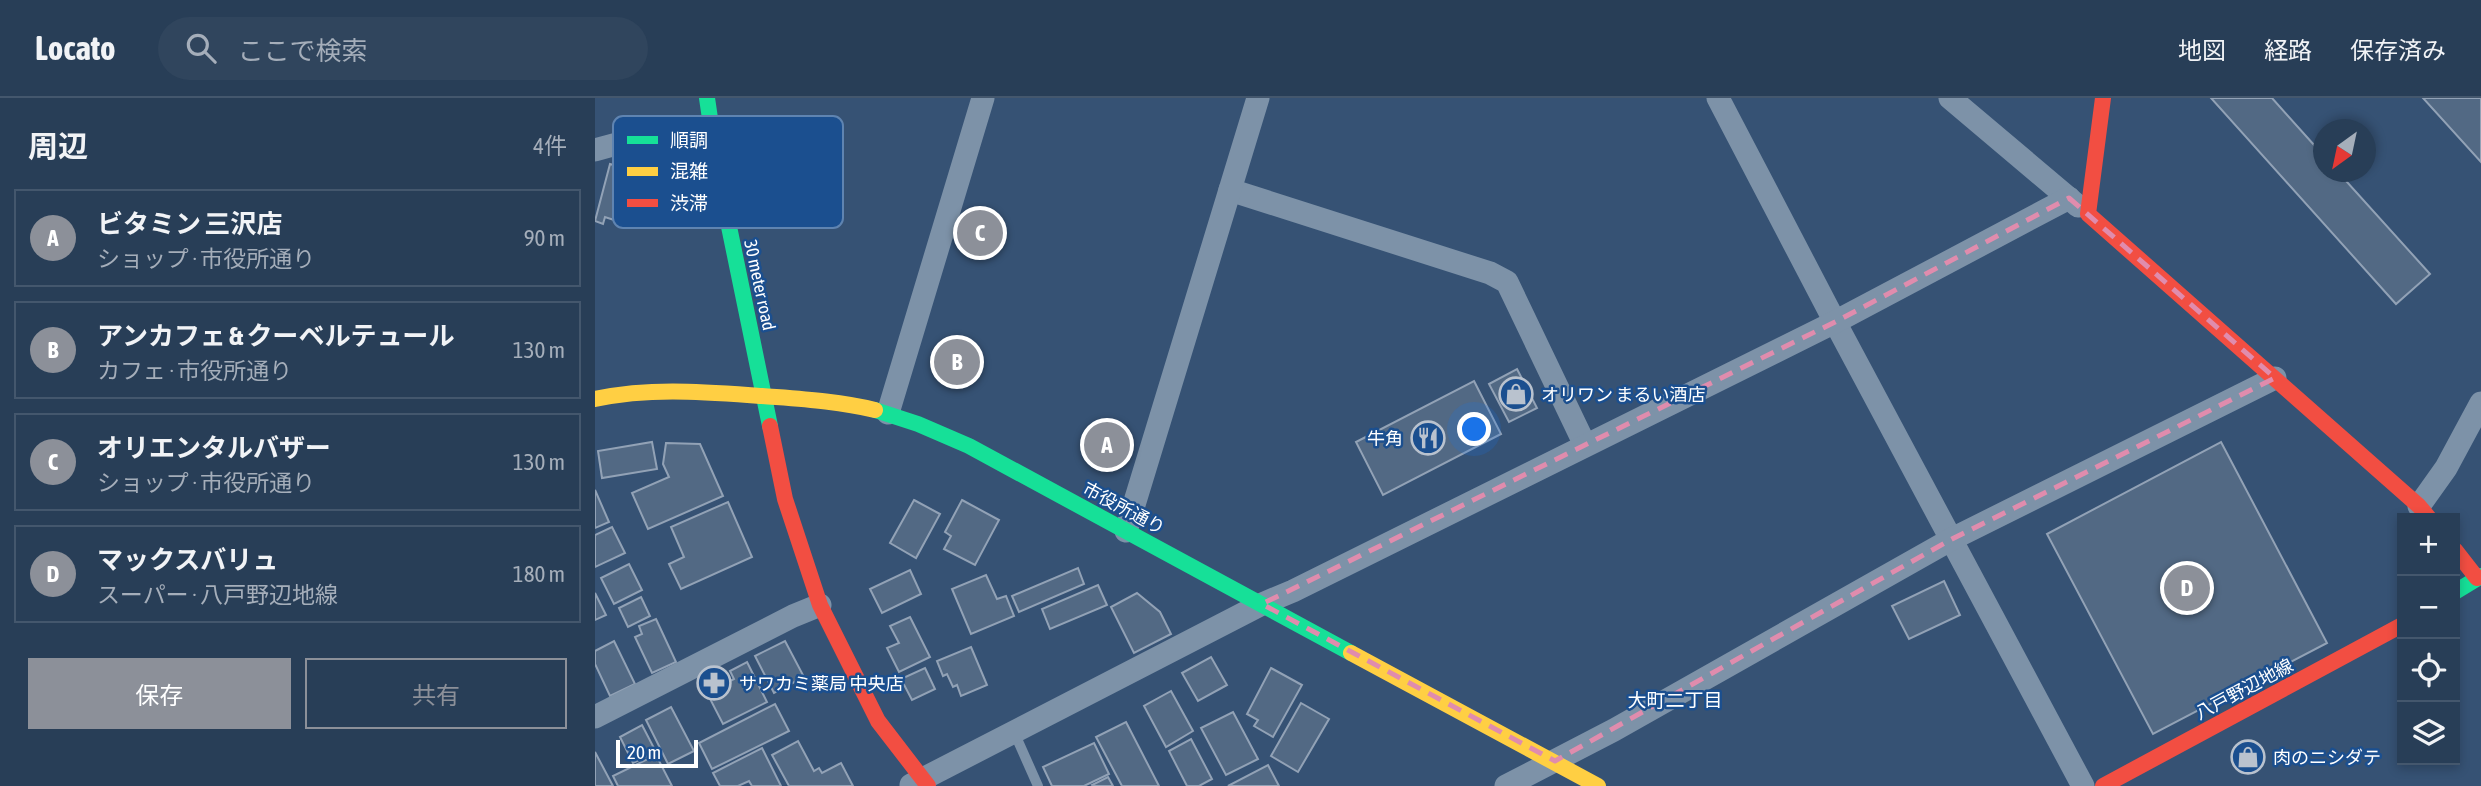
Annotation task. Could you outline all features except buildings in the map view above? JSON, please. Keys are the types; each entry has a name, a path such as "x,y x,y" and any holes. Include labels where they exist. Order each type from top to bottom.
{"street":[{"name":"30 meter road","path":"707,98 710,116"},
{"path":"888,413 983,98"},
{"path":"1126,531 1258,98"},
{"path":"1718,98 2083,786"},
{"path":"1949,98 2069,198 2424,512 2481,402"},
{"path":"2088,215 2103,98"},
{"path":"595,150 613,145"},
{"path":"1230,190 1490,273 1507,282 1585,444"},
{"path":"920,784 1014,732 1262,604 1835,322 2069,198"},
{"name":"30 meter road","path":"731,228 785,499 820,605 879,721 920,784"},
{"path":"1506,786 1952,539 2275,378"},
{"name":"市役所通り","path":"595,398 622,392 675,390 848,403 888,413 969,446 1598,786"},
{"path":"2460,556 2479,577 2460,589"},
{"path":"595,717 793,616 820,605"},
{"name":"八戸野辺地線","path":"2103,786 2397,628"}],"lane":[{"path":"1014,732 1038,786"}],"highlighted area":[{"path":"2069,198 2275,378 1952,539 1555,761 1262,604 1835,322"}],"traffic: fast":[{"path":"707,98 710,116"},
{"path":"729,228 770,426"},
{"path":"875,410 918,424 969,446 1351,653"},
{"path":"2460,589 2481,576"}],"traffic: slow":[{"path":"595,399 637,393 699,392 819,401 875,410"},
{"path":"1351,653 1598,786"}],"traffic: jam":[{"path":"2103,98 2088,214 2425,513"},
{"path":"770,426 785,499 820,605 878,721 928,786"},
{"path":"2460,556 2477,578"},
{"path":"2103,786 2397,628"}],"place":[{"name":"オリエンタルバザー","path":"980,233"},
{"name":"アンカフェ & クーベルテュール","path":"957,362"},
{"name":"オリワン まるい酒店","path":"1516,394"},
{"name":"牛角","path":"1428,438"},
{"name":"ビタミン 三沢店","path":"1107,445"},
{"name":"マックスバリュ","path":"2187,588"},
{"name":"サワカミ薬局 中央店","path":"714,683"},
{"name":"肉のニシダテ","path":"2248,757"}],"district":[{"name":"大町二丁目","path":"1675,700"}]}
